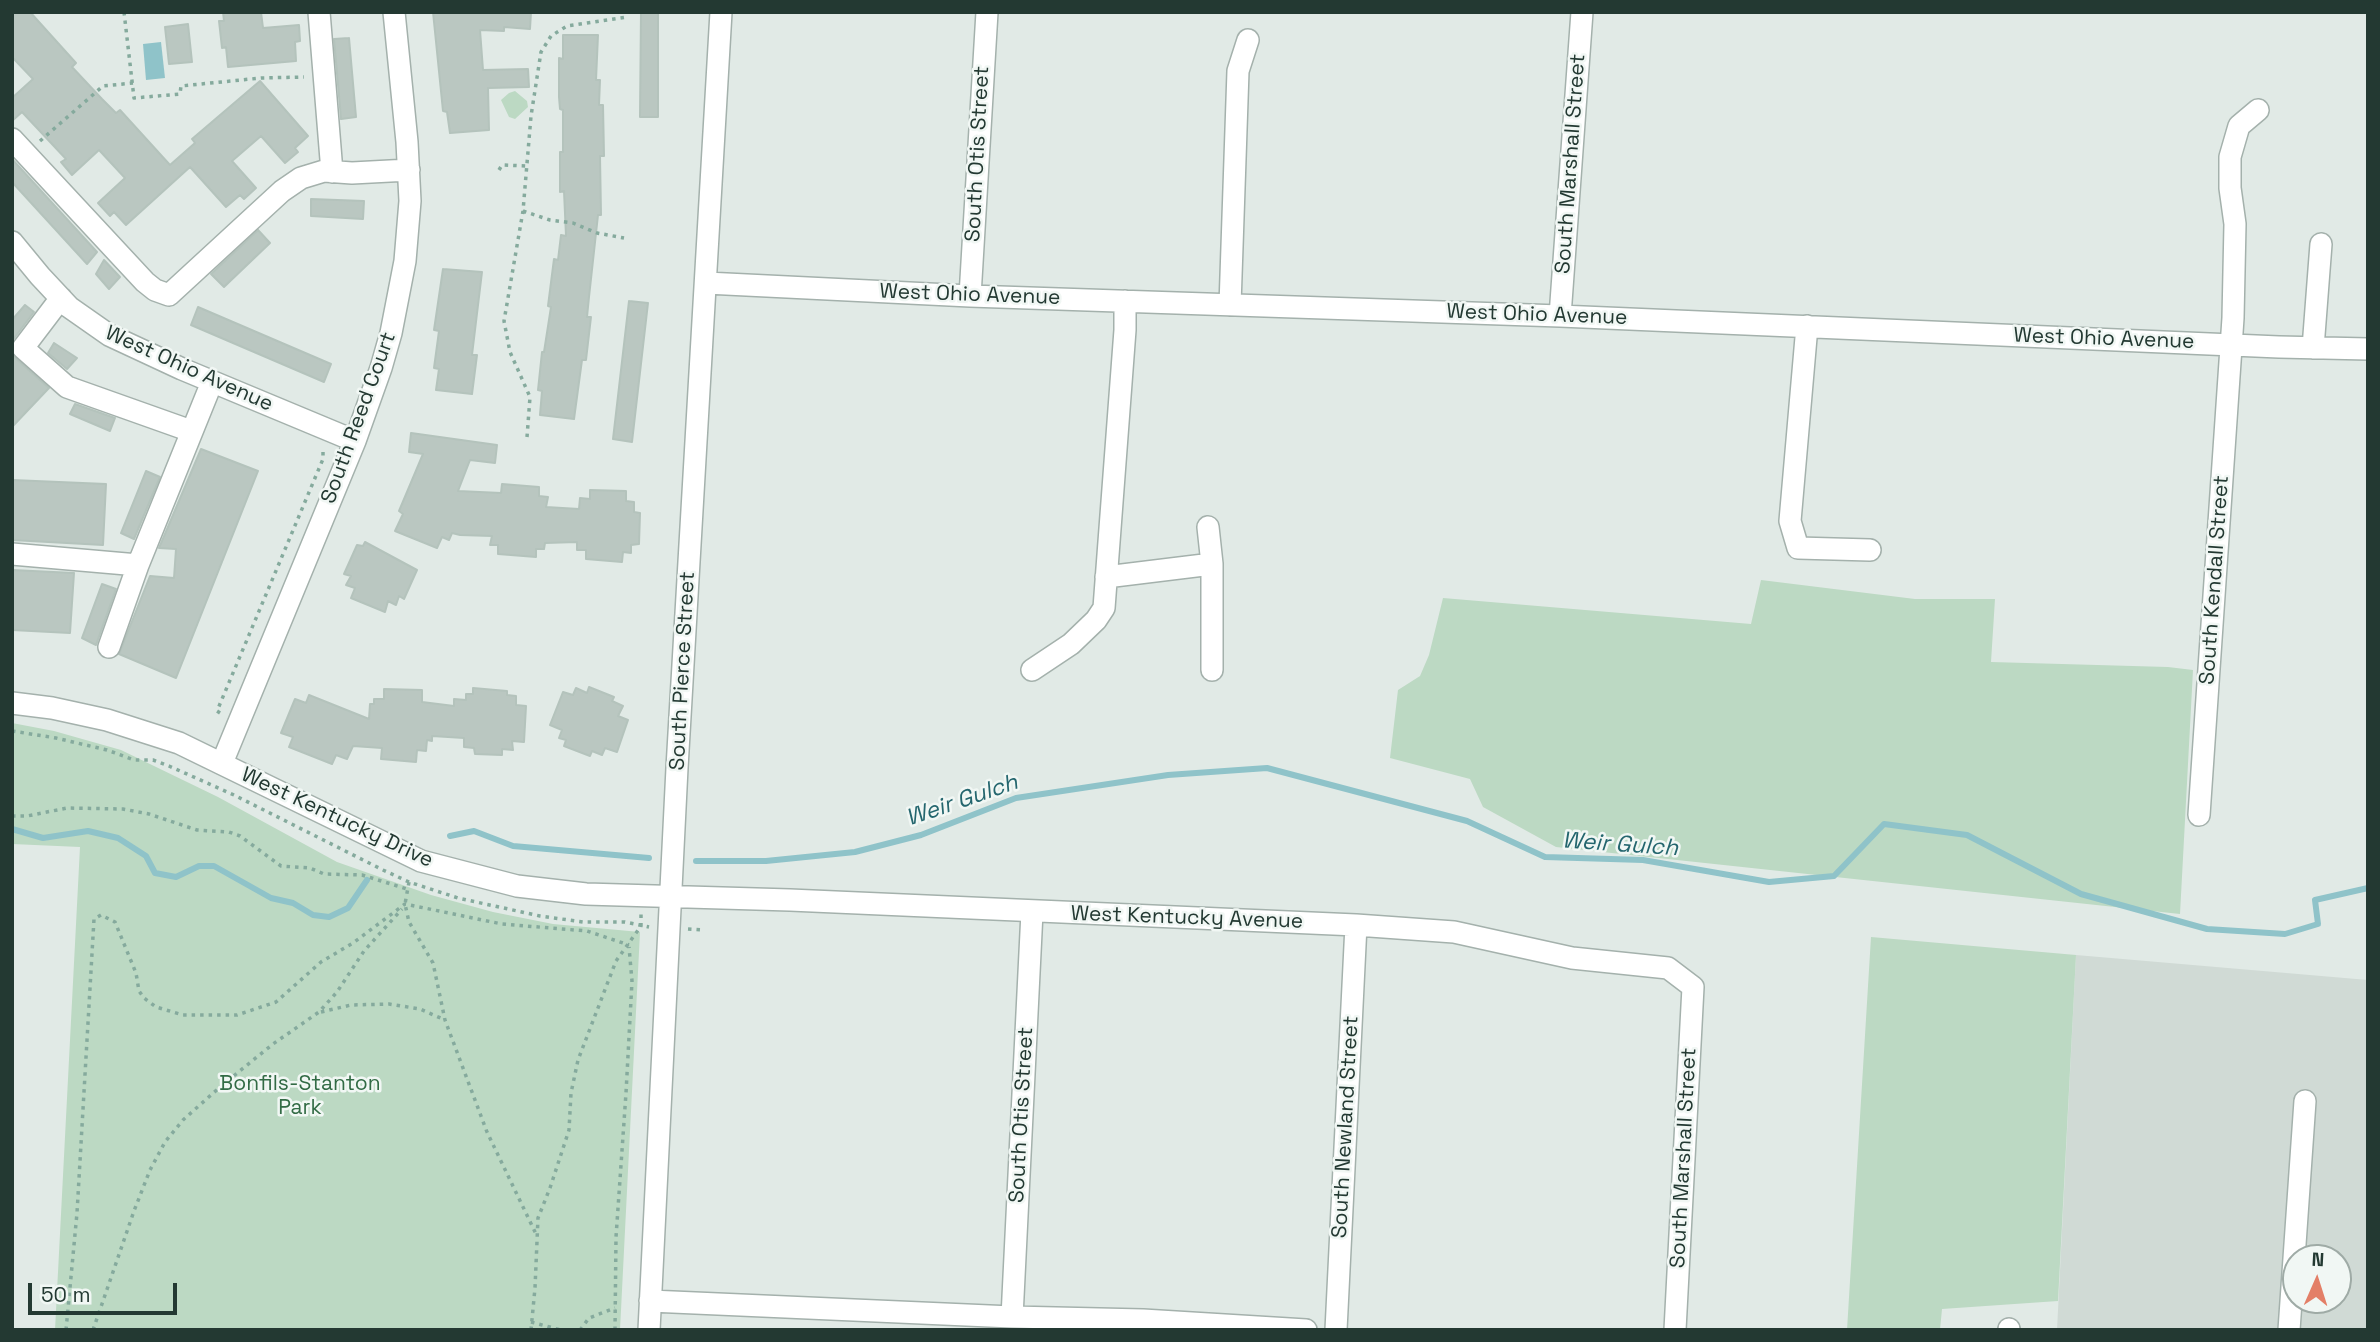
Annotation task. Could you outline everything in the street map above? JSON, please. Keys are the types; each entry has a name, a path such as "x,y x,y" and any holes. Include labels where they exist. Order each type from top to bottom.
{"street":[{"path":"318,12 332,172"},
{"name":"South Reed Court","path":"222,763 355,441 382,368 396,312 408,228 409,170 394,12"},
{"name":"South Pierce Street","path":"649,1330 670,898 721,12"},
{"name":"South Otis Street","path":"970,296 987,12"},
{"name":"South Marshall Street","path":"1560,316 1582,12"},
{"path":"1230,305 1238,71 1248,40"},
{"name":"South Kendall Street","path":"2199,815 2230,345 2235,224 2230,188 2230,157 2239,126 2258,110"},
{"path":"19,146 145,282 155,290 170,295 289,186 317,172 409,170"},
{"name":"West Ohio Avenue","path":"12,242 61,298 109,335 212,382 355,441"},
{"path":"2313,348 2321,244"},
{"name":"West Ohio Avenue","path":"706,283 970,296 1560,316 2368,349"},
{"path":"61,298 23,348 67,387 191,431"},
{"path":"1032,670 1071,644 1096,620 1104,608 1125,302"},
{"path":"1807,326 1790,521 1798,548 1870,550"},
{"path":"109,647 138,565 212,382"},
{"path":"1208,527 1212,564 1212,670"},
{"path":"12,555 138,565"},
{"path":"1106,577 1212,564"},
{"name":"West Kentucky Drive","path":"12,703 52,708 107,720 179,743 390,847 444,868 548,891 670,898"},
{"name":"West Kentucky Avenue","path":"670,898 790,900 1356,925 1454,932 1572,958 1668,968 1693,987"},
{"name":"South Otis Street","path":"1012,1317 1032,912"},
{"name":"South Newland Street","path":"1336,1330 1356,925"},
{"name":"South Marshall Street","path":"1675,1330 1693,987"},
{"path":"2289,1330 2305,1101"},
{"path":"650,1301 870,1320 1012,1317 1143,1325 1306,1330"}],"path":[{"path":"124,12 134,98 180,94 181,86 261,78 324,77"},
{"path":"527,437 531,400 510,352 504,321 523,211 540,59 546,42 567,26 628,17"},
{"path":"19,146 103,86 133,83"},
{"path":"499,170 502,165 526,166"},
{"path":"523,211 624,238"},
{"path":"217,711 323,459 320,445 326,429"},
{"path":"12,731 56,738 107,750 134,760 153,760 170,766 234,794 409,882 458,898 551,918 583,922 625,922 641,926 616,961 578,1060 571,1093 569,1130 538,1218 531,1330"},
{"path":"12,816 27,816 67,808 123,809 149,814 197,830 229,832 240,836 281,866 310,868 324,874 362,875 407,889"},
{"path":"409,882 405,904 409,922 433,963 445,1020 487,1132 537,1235"},
{"path":"66,1330 77,1213 94,919 102,915 115,922 136,973 139,991 144,998 156,1007 183,1014 221,1016 237,1015 276,1002 321,962 353,943 405,904 502,924 587,931 629,945"},
{"path":"93,1330 134,1211 164,1142 183,1121 231,1079 273,1044 319,1012 337,992 364,951 405,904"},
{"path":"615,1330 616,1237 632,981 629,945"},
{"path":"319,1012 351,1005 389,1004 420,1009 445,1020"},
{"path":"580,1330 589,1318 615,1308"},
{"path":"531,1322 561,1330"}],"shaded area":[{"path":"2076,955 2368,980 2368,1330 2057,1330"}],"green space":[{"path":"515,91 527,101 528,107 515,119 509,117 501,100"},
{"path":"1761,580 1915,599 1995,599 1991,662 2193,670 2180,914 1556,847 1483,807 1470,779 1390,758 1398,690 1420,676 1429,655 1443,598 1751,624"},
{"name":"Bonfils-Stanton Park","path":"12,723 54,731 121,750 218,797 337,862 431,895 493,912 553,924 640,932 620,1330 55,1330 80,847 12,844"},
{"path":"1871,937 2076,955 2058,1301 1942,1309 1940,1330 1847,1330"}],"water":[{"path":"161,42 165,78 146,80 143,44"}],"building":[{"path":"12,12 30,12 76,63 72,67 116,113 120,110 170,165 195,143 192,139 260,81 308,136 295,148 298,152 285,163 261,136 232,161 256,188 244,199 240,195 226,207 190,167 126,225 114,212 110,216 98,203 125,178 99,150 72,175 61,162 66,159 22,112 12,121 12,98 33,79 12,57"},
{"path":"223,12 261,12 263,28 299,25 300,41 295,42 296,61 228,67 226,47 222,48 219,21 224,21"},
{"path":"433,12 531,12 530,29 504,27 504,31 480,30 483,70 528,69 529,87 488,88 489,130 450,133 447,112 443,111"},
{"path":"641,12 658,12 658,117 640,117"},
{"path":"188,24 192,62 169,64 165,27"},
{"path":"563,35 598,35 596,80 600,80 599,105 603,105 601,215 598,215 589,297 587,317 591,317 586,360 582,360 574,419 540,415 542,391 538,390 551,307 548,306 554,259 558,260 561,235 566,236 564,191 560,192 563,110 560,109 559,97 559,58 563,59"},
{"path":"349,38 356,117 341,119 334,39"},
{"path":"12,159 97,252 87,264 12,182"},
{"path":"311,199 364,201 363,219 311,216"},
{"path":"258,230 270,243 224,287 211,274"},
{"path":"104,260 120,277 109,289 96,274"},
{"path":"443,269 482,272 472,355 477,355 472,394 436,390 439,369 434,368 439,331 434,330"},
{"path":"629,301 648,303 632,442 613,439"},
{"path":"25,305 34,312 12,341 12,320"},
{"path":"198,307 331,364 324,382 191,325"},
{"path":"54,343 77,358 67,369 48,353"},
{"path":"12,355 49,388 12,427"},
{"path":"75,404 115,418 110,431 70,414"},
{"path":"411,433 497,445 495,463 470,460 458,491 501,493 502,484 539,487 539,496 548,497 546,507 579,509 580,498 590,499 590,490 626,491 626,501 634,502 634,512 640,513 639,544 631,545 631,553 623,552 622,562 586,559 586,550 577,550 577,542 545,543 544,549 536,549 536,557 498,554 498,545 490,545 492,536 452,533 449,540 442,537 437,548 395,531 403,514 399,511 423,454 409,452"},
{"path":"201,449 258,471 176,678 119,654 150,576 174,578 176,549 159,548"},
{"path":"146,471 160,477 134,539 121,533"},
{"path":"12,480 106,484 103,545 12,540"},
{"path":"365,542 417,570 404,599 399,596 396,605 388,601 385,612 351,598 355,588 346,585 351,576 344,574 357,545 363,546"},
{"path":"12,570 74,573 70,633 12,630"},
{"path":"102,584 116,589 96,645 82,638"},
{"path":"589,687 614,697 612,701 623,706 618,716 628,720 617,752 605,748 602,755 592,751 590,756 564,746 566,740 559,738 562,730 550,725 563,692 573,695 576,688 587,693"},
{"path":"473,688 507,691 507,695 516,696 516,705 526,706 524,742 512,741 513,750 502,749 502,755 475,754 474,748 464,747 464,738 432,736 432,741 427,740 426,751 417,750 416,762 381,759 382,748 353,746 347,759 336,755 332,764 289,747 293,737 281,733 295,699 306,703 309,695 369,719 370,704 374,704 374,699 384,699 384,689 422,690 422,702 454,706 454,699 466,700 466,694 473,694"}],"waterway":[{"name":"Weir Gulch","path":"696,861 766,861 855,852 921,835 1016,798 1168,775 1267,768 1467,821 1545,857 1643,860 1769,882 1834,876 1884,824 1967,835 2081,894 2207,929 2285,934 2318,924 2315,900 2368,888"},
{"name":"Weir Gulch","path":"12,829 43,838 88,831 118,838 146,856 155,873 176,877 199,866 214,866 271,898 293,903 313,915 329,917 348,908 367,880"},
{"name":"Weir Gulch","path":"450,836 474,831 513,846 649,858"}]}
